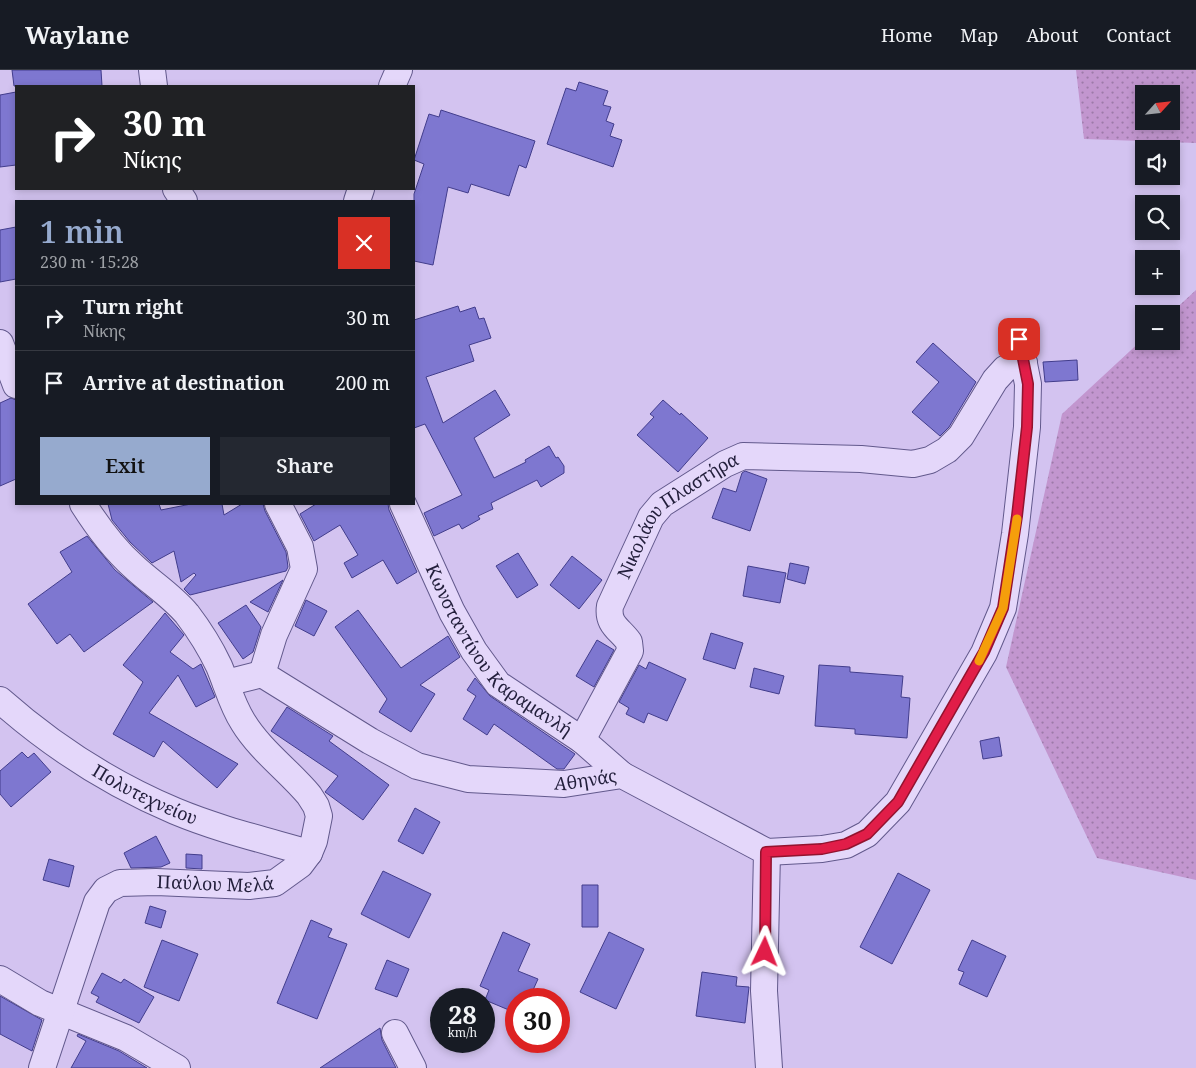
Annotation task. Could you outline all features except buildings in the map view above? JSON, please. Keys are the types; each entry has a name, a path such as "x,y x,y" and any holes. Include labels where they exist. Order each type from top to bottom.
{"street":[{"path":"152,70 154,85"},
{"path":"392,85 399,70"},
{"path":"0,329 15,330"},
{"path":"0,343 10,383"},
{"name":"Νικολάου Πλαστήρα","path":"582,740 630,651 629,642 609,618 610,606 651,518 662,504 724,464 743,456 862,459 913,464 930,460 947,450 961,436 995,380 1005,369 1013,365 1021,351 1028,384 1027,427 1015,534 1003,608 984,652 898,802 867,834 846,844 822,849 766,852"},
{"name":"Παύλου Μελά","path":"42,1068 97,902 106,890 120,883 269,885 294,871 309,853 319,821 316,806 301,786 249,731 238,713 207,643 185,612 172,597 134,567 121,554 104,535 84,505"},
{"path":"226,683 262,674 274,635 304,569 300,547 279,505"},
{"name":"Κωνσταντίνου Καραμανλή","path":"403,505 452,612 474,651 498,684 582,740 622,775"},
{"name":"Αθηνάς","path":"262,674 370,741 417,766 468,779 564,784 622,775 766,852"},
{"name":"Πολυτεχνείου","path":"0,700 50,742 85,764 148,798 204,822 309,853"},
{"path":"766,852 764,991 769,1068"},
{"path":"0,979 40,1003 126,1038 177,1068"},
{"path":"395,1033 413,1068"}],"shaded area":[{"path":"1076,70 1196,70 1196,143 1180,142 1180,140 1084,139"},
{"path":"1196,290 1196,880 1097,858 1006,667 1062,414 1135,346 1135,350 1180,350 1180,305"}],"slow traffic":[{"path":"979,661 1003,608 1017,519"}],"route":[{"path":"765,952 766,852 822,849 846,844 867,834 898,802 984,652 1003,608 1015,534 1027,427 1028,384 1019,339"}]}
